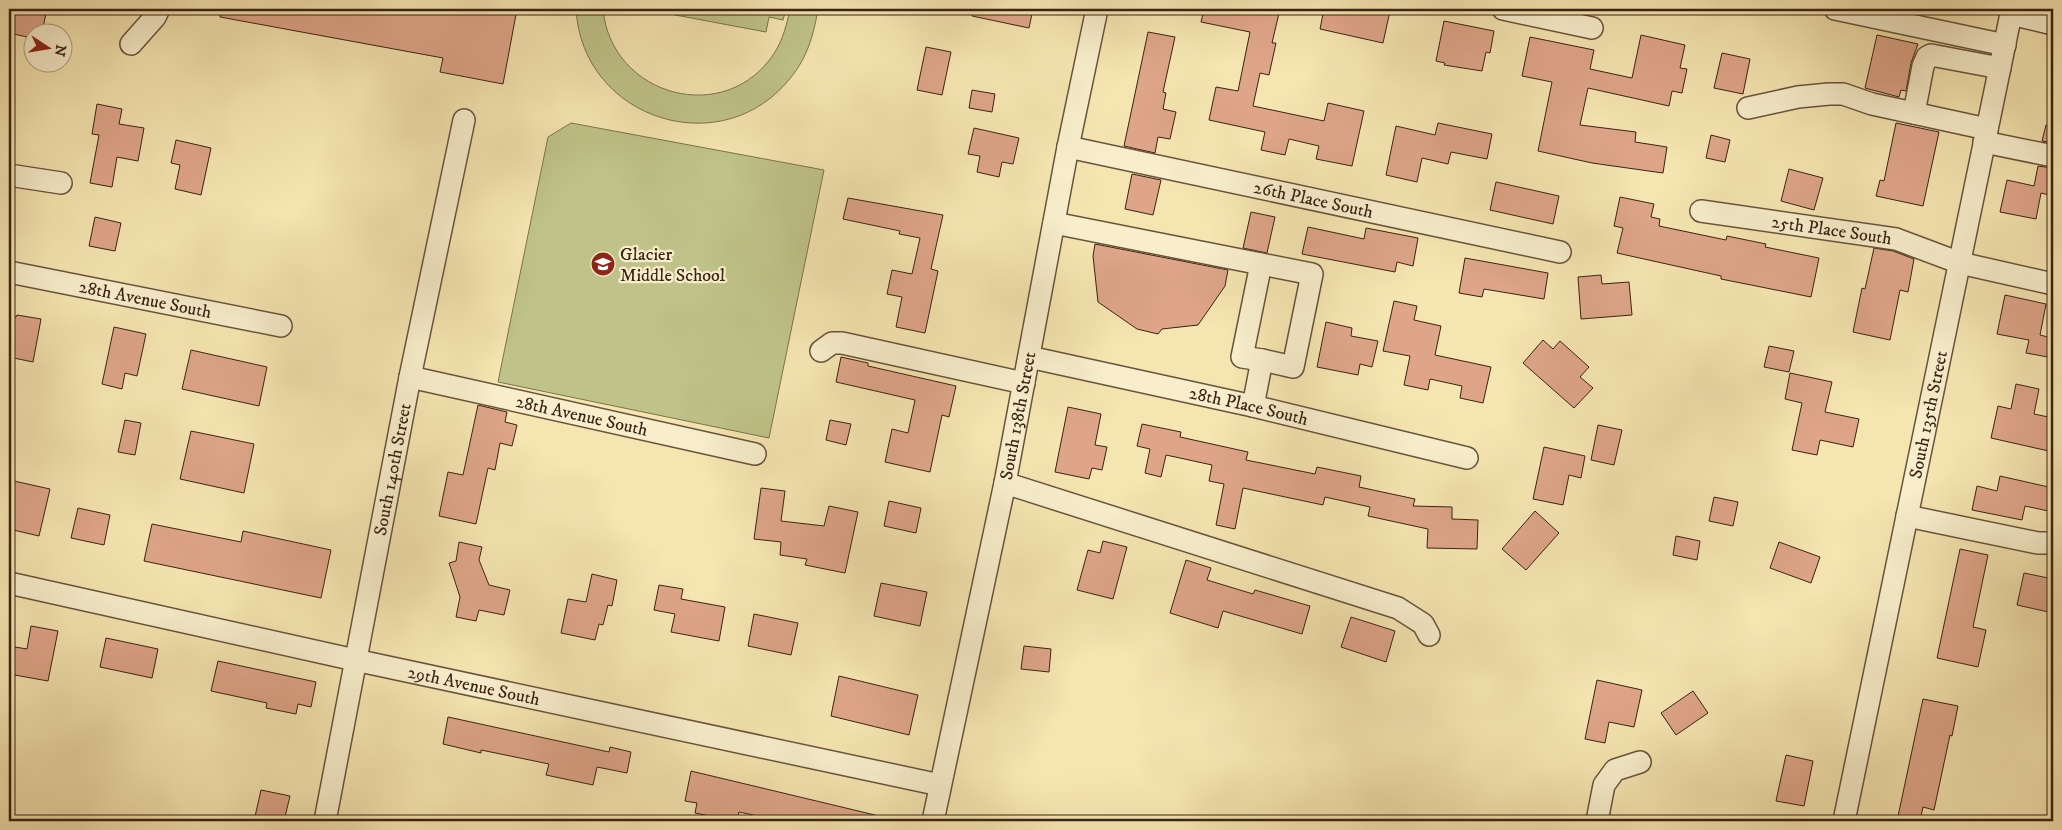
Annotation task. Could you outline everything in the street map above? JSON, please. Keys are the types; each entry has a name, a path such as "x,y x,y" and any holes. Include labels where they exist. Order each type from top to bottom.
{"street":[{"path":"130,44 155,17 159,9"},
{"name":"South 138th Street","path":"933,821 1005,483 1068,147 1097,9"},
{"path":"1503,9 1592,28"},
{"path":"1835,9 2005,45"},
{"path":"2011,12 2053,24"},
{"name":"South 135th Street","path":"1844,821 2011,12"},
{"path":"1914,113 1926,57 1931,55 2000,68"},
{"path":"1748,108 1798,97 1843,94 1872,104 1914,113 2053,156"},
{"name":"South 140th Street","path":"325,821 354,660 410,377 464,120"},
{"name":"26th Place South","path":"1068,147 1560,252"},
{"path":"9,175 61,184"},
{"name":"25th Place South","path":"1700,211 1896,239 1960,263 2053,284"},
{"path":"1054,223 1312,274 1293,367 1242,357 1261,264"},
{"name":"28th Avenue South","path":"9,272 281,326"},
{"path":"821,351 832,343 842,343 1024,384"},
{"name":"28th Place South","path":"1029,356 1253,406 1467,458"},
{"path":"1253,406 1262,360"},
{"name":"28th Avenue South","path":"410,377 755,454"},
{"path":"1005,483 1398,608 1423,624 1429,634"},
{"path":"1907,516 2038,543 2053,543"},
{"name":"29th Avenue South","path":"9,583 354,660 940,785"},
{"path":"1596,821 1604,785 1615,770 1640,762"}],"green space":[{"path":"576,9 603,9 611,39 626,64 648,81 674,92 702,95 729,90 754,76 778,47 790,9 818,9 812,35 798,68 763,103 730,119 695,123 661,118 629,102 603,79 584,47"},
{"path":"643,9 786,9 783,20 769,17 766,32"},
{"path":"571,123 824,170 769,438 498,382 548,137"}],"building":[{"path":"9,9 47,9 44,22 22,22 22,36 9,33"},
{"path":"221,9 517,9 503,84 440,72 443,58 220,17"},
{"path":"973,9 1033,9 1029,28 972,16"},
{"path":"1204,9 1280,9 1272,43 1276,43 1269,75 1260,73 1253,106 1324,121 1328,103 1364,111 1352,166 1316,159 1319,146 1289,139 1285,155 1261,150 1265,132 1209,120 1216,87 1238,91 1250,32 1201,22"},
{"path":"1324,9 1379,9 1390,11 1383,43 1320,29"},
{"path":"1444,21 1494,31 1490,53 1486,52 1482,71 1444,65 1445,63 1436,61"},
{"path":"1148,32 1175,37 1163,92 1166,93 1163,109 1176,112 1170,139 1158,137 1155,153 1124,146"},
{"path":"1641,35 1685,45 1680,68 1687,69 1682,93 1672,91 1669,106 1588,88 1580,125 1636,132 1635,142 1667,147 1663,173 1592,163 1538,151 1552,82 1522,76 1530,37 1594,50 1590,69 1632,78"},
{"path":"1877,35 1918,44 1911,63 1906,91 1901,90 1899,97 1865,88"},
{"path":"926,47 951,52 942,95 917,90"},
{"path":"1722,53 1750,59 1743,94 1714,88"},
{"path":"972,90 995,94 992,112 969,108"},
{"path":"97,104 122,109 119,124 144,128 138,161 117,157 112,187 90,183 99,135 92,134"},
{"path":"1438,123 1492,134 1487,159 1451,152 1448,164 1422,158 1417,182 1386,175 1396,126 1435,135"},
{"path":"1896,123 1939,132 1923,206 1876,196 1880,180 1884,181"},
{"path":"2046,125 2053,126 2053,143 2042,141"},
{"path":"974,128 1019,138 1013,164 1002,162 999,177 977,172 980,156 968,154"},
{"path":"1711,135 1730,140 1725,162 1706,158"},
{"path":"176,140 211,148 201,195 175,189 180,165 171,163"},
{"path":"2038,166 2053,168 2053,196 2041,193 2036,219 2000,212 2007,180 2034,186"},
{"path":"1789,169 1823,178 1814,210 1781,201"},
{"path":"1132,174 1161,180 1153,215 1125,209"},
{"path":"1496,182 1559,196 1553,224 1490,210"},
{"path":"1620,197 1654,204 1651,217 1660,219 1659,226 1726,240 1727,236 1766,244 1765,247 1819,258 1811,297 1721,279 1721,276 1617,253 1623,228 1614,226"},
{"path":"848,198 943,215 931,269 938,271 925,333 896,327 902,297 887,294 892,270 912,274 920,238 899,234 900,231 843,219"},
{"path":"1251,212 1275,217 1267,253 1243,248"},
{"path":"95,217 121,223 115,251 89,246"},
{"path":"1308,227 1364,239 1366,228 1418,238 1413,266 1397,262 1395,272 1302,254"},
{"path":"1095,244 1228,270 1225,286 1198,325 1162,329 1158,334 1137,329 1098,302 1093,256"},
{"path":"1874,248 1893,251 1914,259 1908,292 1900,290 1890,340 1853,332 1862,288 1865,289"},
{"path":"1465,258 1548,273 1544,299 1484,289 1482,297 1459,293"},
{"path":"1601,275 1602,284 1629,282 1632,315 1581,319 1578,277"},
{"path":"2005,295 2046,304 2040,335 2052,338 2048,357 2026,353 2029,340 1997,334"},
{"path":"1394,301 1417,306 1414,320 1441,326 1435,355 1491,367 1483,403 1460,398 1462,386 1430,379 1428,390 1404,385 1410,356 1383,351"},
{"path":"9,315 41,319 33,362 9,357"},
{"path":"1326,322 1352,328 1351,336 1378,341 1372,367 1360,364 1358,375 1317,367"},
{"path":"114,327 146,334 137,376 125,373 122,389 102,384"},
{"path":"1543,340 1553,349 1560,341 1589,367 1580,377 1593,388 1574,408 1523,363"},
{"path":"1769,346 1794,351 1789,372 1764,367"},
{"path":"191,350 267,367 259,406 182,389"},
{"path":"841,357 868,363 868,366 956,386 949,417 942,415 930,472 885,462 892,429 908,433 915,400 836,382"},
{"path":"1790,373 1832,382 1825,412 1859,419 1853,447 1820,440 1817,455 1792,450 1802,403 1785,399"},
{"path":"2016,384 2039,389 2034,414 2053,418 2053,452 1991,438 1998,406 2011,409"},
{"path":"478,405 507,412 505,422 517,425 512,446 500,443 495,470 488,468 476,524 439,516 448,472 463,475"},
{"path":"1068,407 1101,414 1095,445 1107,447 1102,470 1092,468 1089,479 1055,472"},
{"path":"125,420 141,423 135,455 118,452"},
{"path":"830,420 851,424 846,445 826,440"},
{"path":"1142,424 1181,432 1180,437 1248,452 1246,460 1315,474 1317,467 1361,476 1359,487 1415,499 1413,506 1452,507 1452,519 1478,520 1477,549 1427,548 1428,529 1368,516 1370,507 1325,497 1323,505 1243,488 1235,529 1216,525 1224,484 1209,481 1212,465 1166,455 1161,477 1145,473 1150,449 1137,446"},
{"path":"1598,425 1622,430 1614,465 1591,460"},
{"path":"191,431 254,444 244,493 180,479"},
{"path":"1544,447 1585,456 1581,478 1569,475 1563,505 1533,499"},
{"path":"2000,476 2053,488 2053,512 2025,506 2022,520 1972,510 1977,486 1997,491"},
{"path":"14,481 50,489 39,536 9,529 9,484 13,485"},
{"path":"761,488 785,491 781,521 824,526 829,506 858,512 845,573 805,565 807,559 780,555 781,542 754,539"},
{"path":"1714,497 1738,502 1733,526 1709,521"},
{"path":"889,501 921,508 916,533 884,526"},
{"path":"78,508 110,515 104,545 71,538"},
{"path":"1535,511 1559,533 1526,570 1502,549"},
{"path":"152,524 241,542 243,531 331,550 321,598 144,561"},
{"path":"1676,536 1700,541 1697,560 1673,555"},
{"path":"1103,541 1127,547 1113,599 1077,590 1088,550 1100,553"},
{"path":"459,542 482,547 479,560 489,585 510,590 504,615 479,610 476,621 456,617 460,597 449,563 456,561"},
{"path":"1779,542 1820,557 1811,583 1770,568"},
{"path":"1960,549 1988,555 1973,627 1986,630 1978,667 1937,658"},
{"path":"1186,560 1211,568 1207,580 1253,594 1255,590 1310,606 1302,634 1223,611 1218,628 1170,613"},
{"path":"2024,573 2053,579 2053,613 2017,605"},
{"path":"592,574 617,580 612,606 608,605 603,625 599,624 595,640 561,633 568,599 586,602"},
{"path":"881,583 927,592 920,626 874,616"},
{"path":"659,585 683,589 681,599 725,607 719,641 671,632 675,614 654,610"},
{"path":"754,614 798,623 791,655 748,646"},
{"path":"1351,617 1395,631 1386,662 1341,647"},
{"path":"31,626 58,631 48,681 9,674 9,646 27,649"},
{"path":"106,638 158,649 152,678 100,667"},
{"path":"1024,646 1051,649 1049,672 1021,669"},
{"path":"218,661 316,682 311,707 298,704 296,714 266,708 267,703 211,691"},
{"path":"839,676 918,695 909,735 831,716"},
{"path":"1597,680 1642,690 1634,727 1609,722 1605,743 1585,739"},
{"path":"1693,691 1708,713 1676,735 1661,713"},
{"path":"1923,699 1958,706 1952,736 1950,735 1934,810 1923,807 1920,821 1897,821"},
{"path":"448,717 609,752 610,747 631,752 627,773 597,767 593,785 546,775 549,764 481,750 481,753 443,744"},
{"path":"1786,755 1813,761 1804,806 1776,801"},
{"path":"691,771 875,815 874,821 781,821 739,812 737,821 735,821 695,813 697,803 685,801"},
{"path":"261,790 290,796 284,821 254,821"}],"place":[{"name":"Glacier Middle School","path":"603,264"}]}
